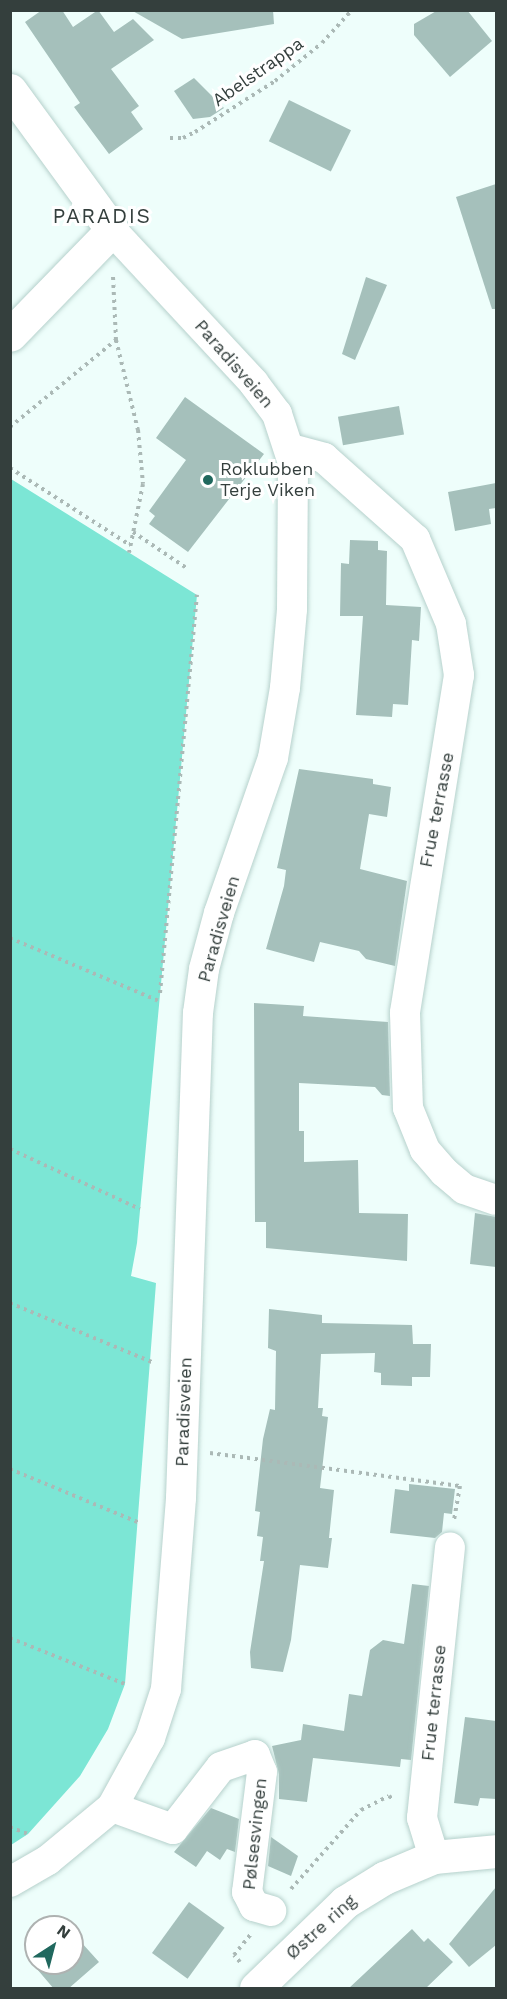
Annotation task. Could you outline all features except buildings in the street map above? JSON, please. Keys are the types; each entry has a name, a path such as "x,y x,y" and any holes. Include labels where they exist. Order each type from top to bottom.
{"street":[{"name":"Paradisveien","path":"10,90 112,230 254,383 277,414 291,449 294,490 293,597 285,688 273,758 219,913 204,969 198,1013 183,1450 166,1689 150,1738 112,1807 48,1860 10,1882"},
{"path":"10,335 112,230"},
{"name":"Frue terrasse","path":"291,449 324,458 415,539 451,624 459,675 405,1013 408,1108 425,1149 444,1172 464,1189 496,1200"},
{"name":"Frue terrasse","path":"434,1857 422,1818 450,1546"},
{"name":"Pølsesvingen","path":"112,1807 173,1829 221,1767 255,1755 262,1772 247,1892 254,1906 271,1911"},
{"name":"Østre ring","path":"256,1989 345,1902 384,1878 434,1857 496,1851"}],"path":[{"name":"Abelstrappa","path":"170,138 183,138 195,132 275,81 322,43 352,10"},
{"path":"112,230 116,340 138,430 142,484 129,553"},
{"path":"10,427 116,340"},
{"path":"10,468 130,545"},
{"path":"133,532 188,569"},
{"path":"160,993 197,595"},
{"path":"10,938 159,1001"},
{"path":"10,1149 140,1209"},
{"path":"10,1303 152,1362"},
{"path":"183,1450 460,1486 450,1546"},
{"path":"10,1469 140,1523"},
{"path":"10,1638 125,1684"},
{"name":"Pølsesvingen","path":"271,1911 361,1810 389,1796 422,1818"},
{"path":"10,1827 28,1834"}],"shaded area":[{"path":"11,479 197,595 137,1243 131,1276 156,1283 125,1684 108,1729 80,1776 28,1834 11,1845"}],"place":[{"name":"Roklubben Terje Viken","path":"208,480"}],"district":[{"name":"PARADIS","path":"102,216"}]}
